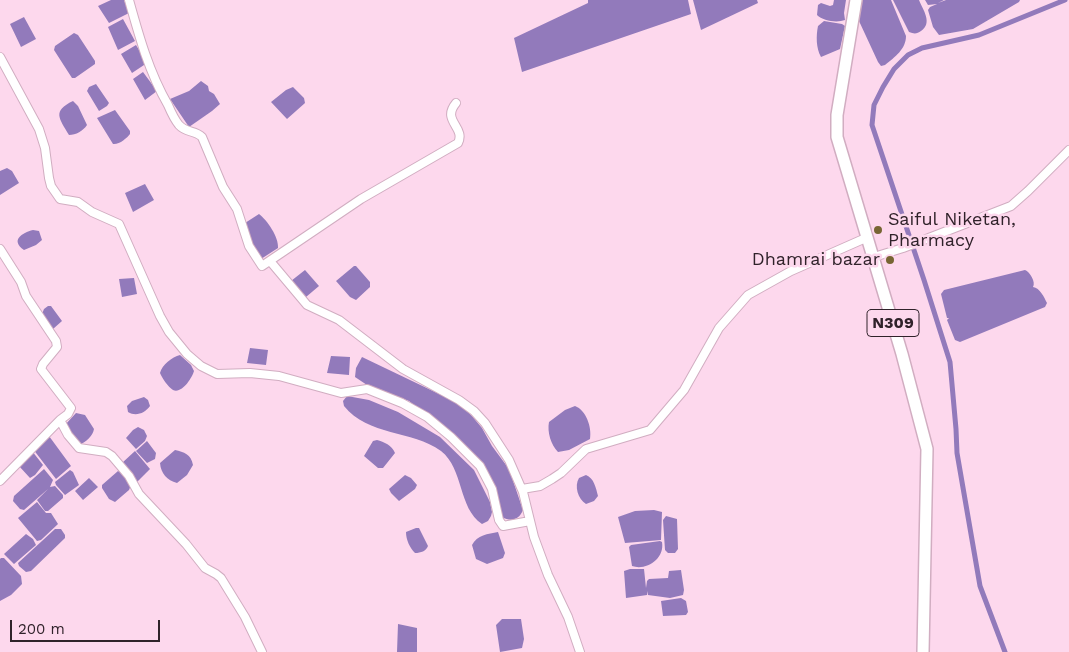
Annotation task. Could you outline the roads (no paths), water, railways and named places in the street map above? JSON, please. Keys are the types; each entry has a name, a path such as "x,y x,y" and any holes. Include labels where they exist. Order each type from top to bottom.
{"highway":[{"name":"N309","path":"856,0 836,129 837,138 902,354 927,450 923,652"}],"street":[{"path":"129,0 145,56 162,94 178,124 187,132 196,132 202,137 222,187 237,209 249,246 262,266 361,199 458,143 460,138 450,113 450,110 456,103"},
{"path":"0,57 40,129 51,186 60,199 78,202 92,212 119,224 160,316 169,332 187,354 201,366 217,374 250,373 279,376 341,393 367,389 402,403 426,417 480,466 492,489 499,520 503,526 530,521"},
{"path":"874,257 903,248 1011,206 1069,150"},
{"path":"522,490 540,486 552,479 586,449 650,430 684,390 719,328 748,295 791,271 868,237"},
{"path":"0,250 21,282 26,296 56,341 57,347 40,368 71,408 68,414 0,481"},
{"path":"270,261 307,305 339,320 404,369 459,400 485,423 509,460 522,490 548,575 568,617 580,652"},
{"path":"60,420 68,435 79,448 106,452 112,456 139,494 186,544 204,568 221,578 245,617 262,652"}],"waterway":[{"path":"1005,652 980,586 957,453 950,362 872,125 874,105 883,87 894,69 908,55 922,48 979,35 1065,0"}],"place":[{"name":"Saiful Niketan, Pharmacy","path":"878,230"},
{"name":"Dhamrai bazar","path":"890,260"}]}
